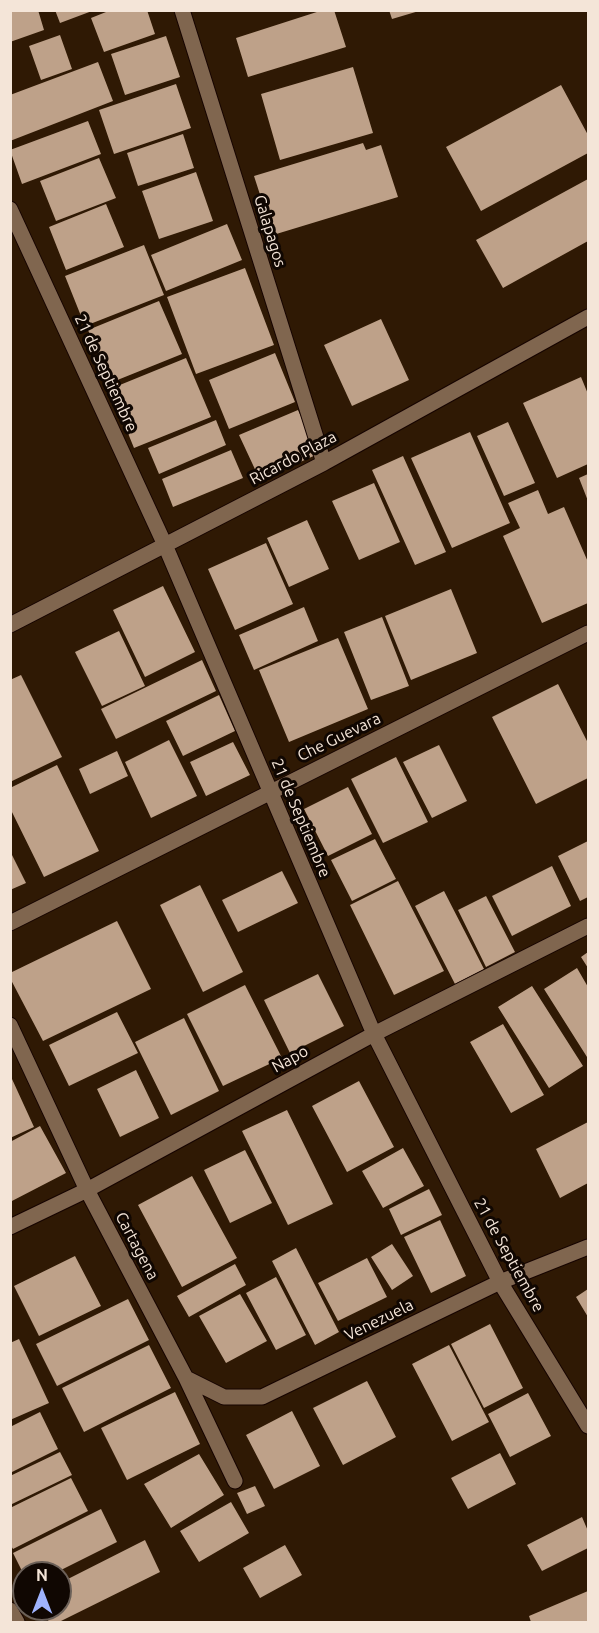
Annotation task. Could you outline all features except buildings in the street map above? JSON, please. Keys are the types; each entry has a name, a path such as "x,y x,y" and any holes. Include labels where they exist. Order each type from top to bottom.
{"street":[{"name":"Galapagos","path":"182,10 324,463"},
{"name":"21 de Septiembre","path":"10,209 165,545 374,1034 500,1281 588,1426"},
{"name":"Ricardo Plaza","path":"10,625 324,463 588,317"},
{"name":"Che Guevara","path":"10,923 588,633"},
{"name":"Napo","path":"10,1227 87,1190 374,1034 588,926"},
{"name":"Cartagena","path":"10,1025 87,1190 186,1377 236,1481"},
{"name":"Venezuela","path":"186,1377 224,1397 262,1397 500,1281 588,1247"},
{"path":"10,1610 17,1623"}]}
